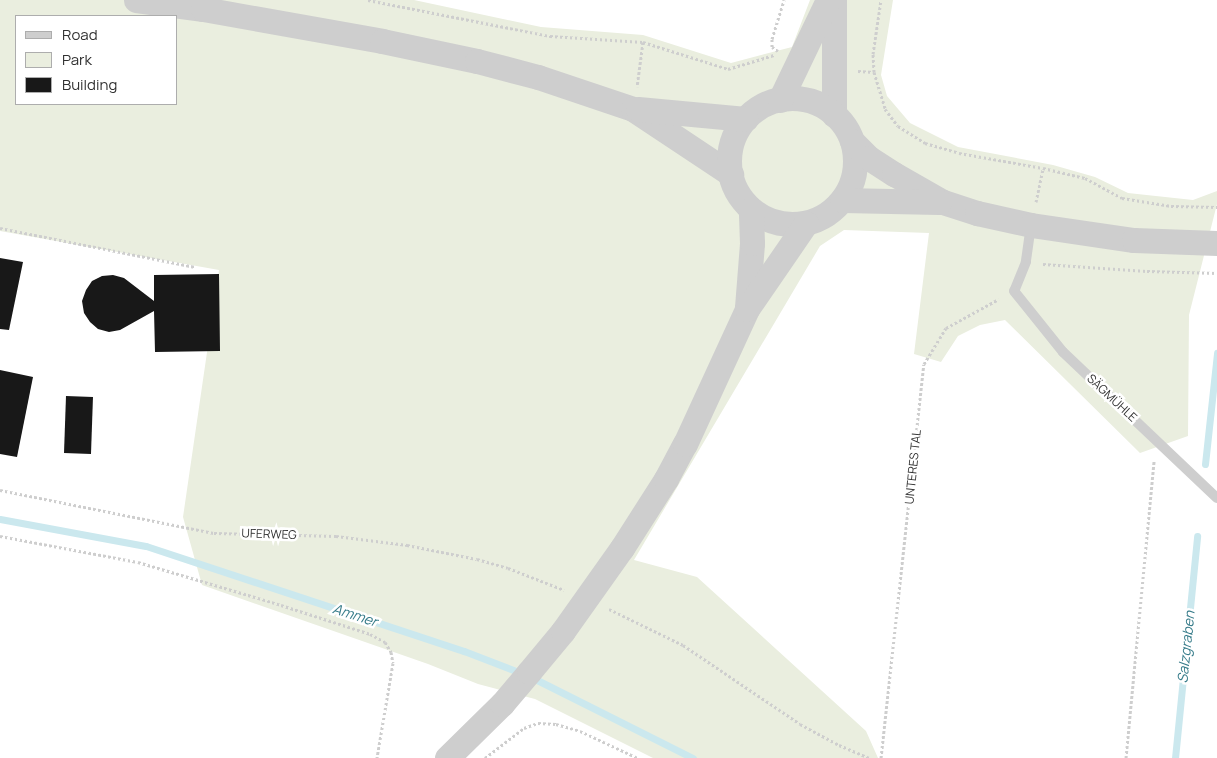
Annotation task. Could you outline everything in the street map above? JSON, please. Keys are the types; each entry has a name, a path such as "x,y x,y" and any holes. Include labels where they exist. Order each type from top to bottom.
{"street":[{"path":"136,0 293,24 445,54 538,77 633,109 746,119"},
{"path":"780,100 828,0"},
{"path":"834,0 834,115"},
{"path":"780,100 803,100 814,103 834,115 842,122 852,141 855,153 854,172 842,200 826,214 806,222 794,224 777,222 761,216 751,209 742,199 731,174 729,162 732,144 746,119 762,107 780,100"},
{"path":"633,109 731,174"},
{"path":"852,141 869,158 943,202 977,213 1031,225 1134,240 1217,243"},
{"path":"842,200 943,202"},
{"path":"747,309 752,243 751,209"},
{"path":"447,758 502,704 563,632 595,590 666,479 702,410 747,309 806,222"}],"lane":[{"path":"1014,292 1026,262 1031,225"},
{"name":"SÄGMÜHLE","path":"1014,292 1063,352 1217,498"}],"path":[{"path":"368,0 550,36 644,42 633,109"},
{"path":"781,53 772,47 772,39 784,0"},
{"path":"874,72 873,54 881,0"},
{"path":"1031,225 1043,168 1085,178 1122,198 1171,206 1217,207"},
{"path":"0,228 195,266"},
{"path":"1026,262 1147,271 1217,273"},
{"name":"UNTERES TAL","path":"881,758 924,364 946,328 1014,292"},
{"path":"1126,758 1156,440"},
{"name":"UFERWEG","path":"0,490 214,533 336,536 407,545 477,560 536,579"},
{"path":"0,536 138,562 281,605 370,634 385,642 391,652 392,663 377,758"},
{"path":"632,618 683,645 800,724 839,745 870,758"},
{"path":"485,758 524,728 538,723 556,724 580,731 638,758"}],"green space":[{"path":"0,0 414,0 541,27 643,35 731,63 792,47 810,0 893,0 881,75 887,96 910,123 958,147 1053,165 1095,177 1128,193 1193,200 1217,191 1217,204 1189,315 1188,436 1140,453 1005,320 980,325 958,336 941,362 914,354 929,233 844,230 820,246 634,560 697,577 866,731 878,758 653,758 535,699 478,684 428,664 202,585 183,517 219,270 0,231"}],"building":[{"path":"0,258 23,262 9,330 0,329"},
{"path":"219,274 220,351 155,352 154,311 120,330 109,332 98,329 84,313 82,301 86,290 92,281 102,276 113,275 124,278 154,301 154,275"},
{"path":"0,370 33,377 17,457 0,454"},
{"path":"66,396 93,397 91,454 64,453"}],"waterway":[{"name":"Salzgraben","path":"1205,464 1217,353"},
{"name":"Ammer","path":"0,519 146,546 464,651 521,673"},
{"name":"Salzgraben","path":"1175,758 1197,536"},
{"name":"Ammer","path":"531,677 693,758"}]}
